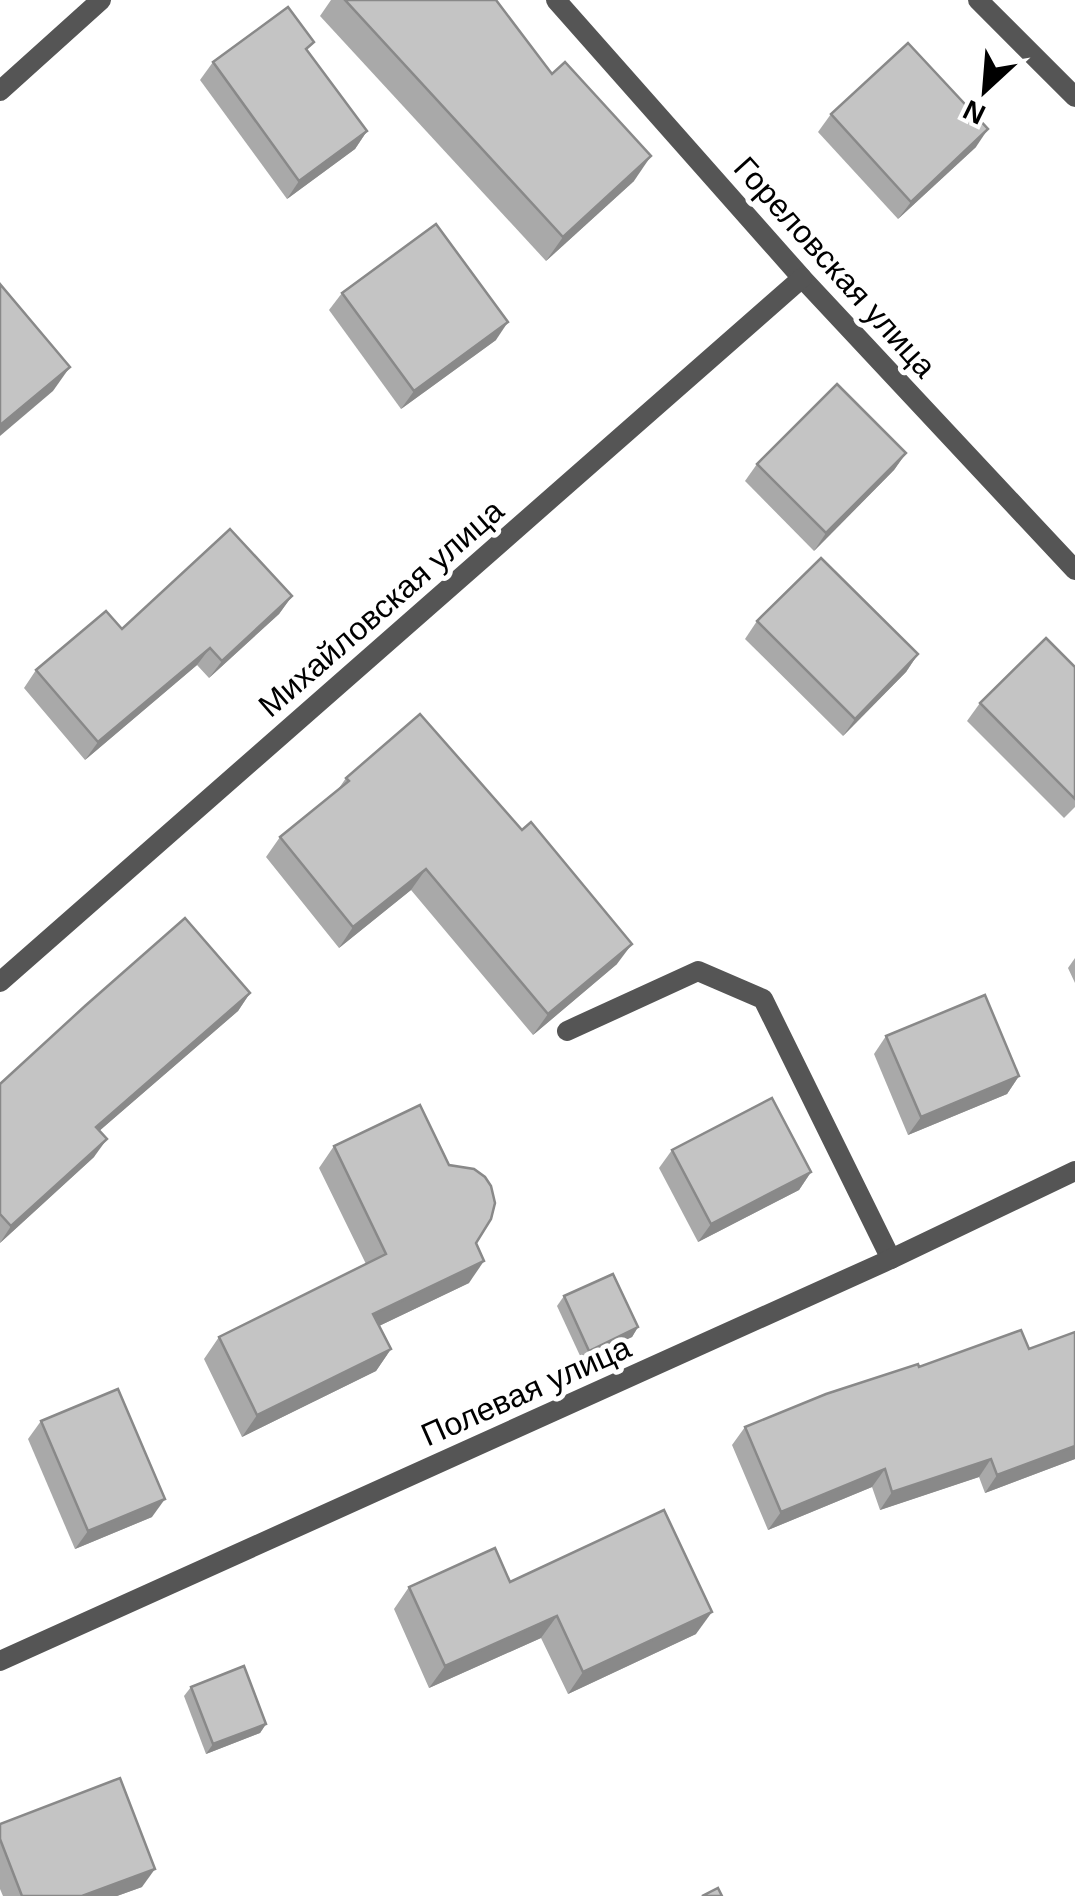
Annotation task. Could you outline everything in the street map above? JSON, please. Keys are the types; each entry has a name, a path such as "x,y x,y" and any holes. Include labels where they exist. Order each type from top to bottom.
{"street":[{"path":"0,91 101,0"},
{"name":"Гореловская улица","path":"556,0 802,278 1075,570"},
{"path":"978,0 1075,98"},
{"name":"Михайловская улица","path":"0,982 802,278"},
{"path":"567,1031 698,971 762,999 891,1259"},
{"name":"Полевая улица","path":"0,1661 891,1259 1075,1172"}],"building":[{"path":"345,0 496,0 552,74 565,62 651,156 563,237"},
{"path":"288,7 314,42 306,49 367,131 299,181 213,62"},
{"path":"908,43 988,129 911,202 831,114"},
{"path":"436,224 508,322 414,391 342,293"},
{"path":"0,284 70,367 0,425"},
{"path":"837,384 906,453 826,533 757,464"},
{"path":"230,529 292,596 222,661 210,648 98,742 36,670 106,611 122,629"},
{"path":"821,558 918,654 855,719 757,621"},
{"path":"1046,638 1075,667 1075,799 980,703"},
{"path":"420,714 522,830 531,822 632,944 548,1014 426,869 353,927 280,837 349,781 346,778"},
{"path":"185,918 250,993 96,1127 107,1139 11,1226 0,1214 0,1084"},
{"path":"985,995 1019,1076 921,1117 886,1036"},
{"path":"772,1098 811,1172 711,1224 672,1150"},
{"path":"420,1105 449,1165 474,1169 491,1186 495,1203 491,1219 476,1243 484,1261 373,1314 391,1349 257,1415 219,1337 386,1254 334,1146"},
{"path":"613,1274 638,1327 589,1351 564,1296"},
{"path":"1021,1330 1029,1349 1075,1332 1075,1446 997,1475 991,1459 892,1492 885,1469 781,1512 745,1427 826,1394 918,1364 919,1367"},
{"path":"118,1389 165,1499 88,1531 41,1421"},
{"path":"664,1510 712,1612 583,1672 557,1616 445,1666 409,1587 495,1548 510,1582"},
{"path":"244,1666 266,1724 213,1744 191,1687"},
{"path":"120,1778 155,1869 82,1896 22,1896 0,1839 0,1824"},
{"path":"718,1888 722,1896 702,1896"}]}
